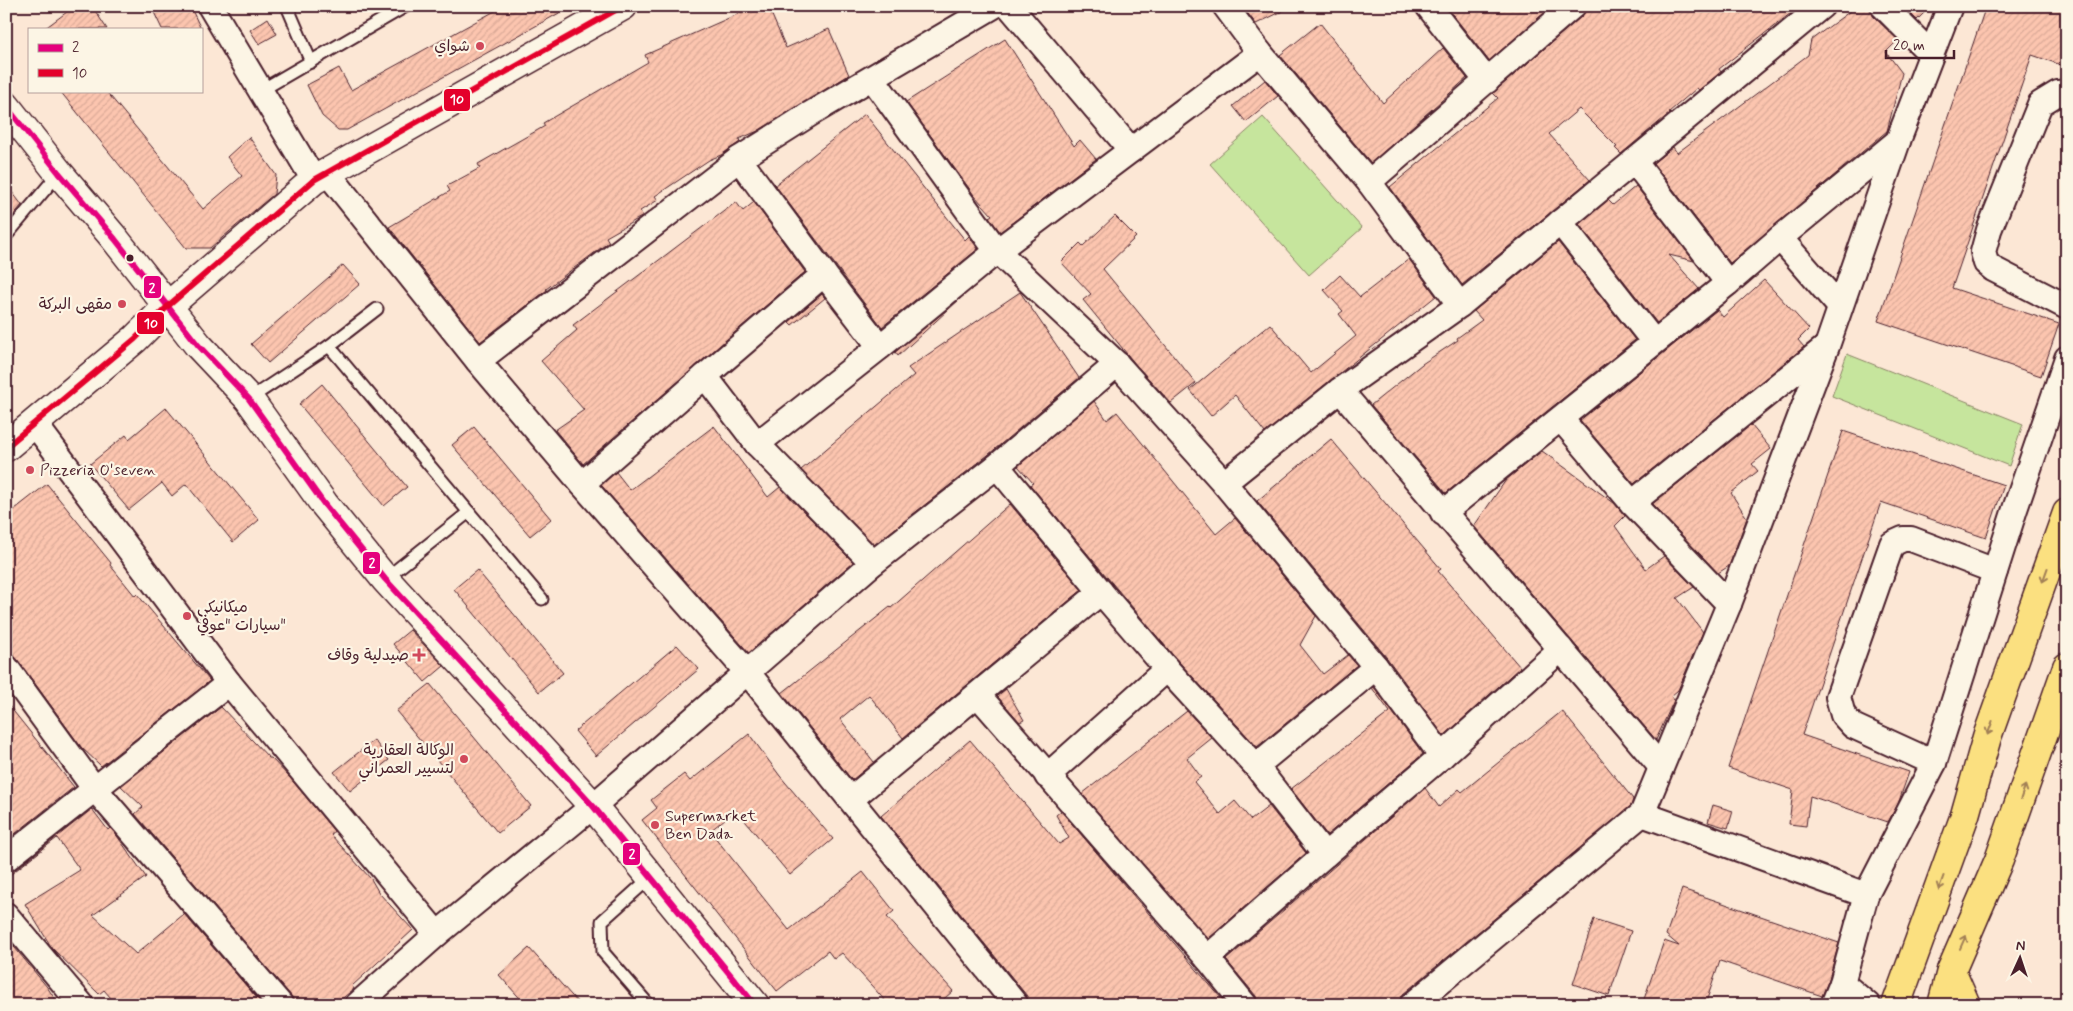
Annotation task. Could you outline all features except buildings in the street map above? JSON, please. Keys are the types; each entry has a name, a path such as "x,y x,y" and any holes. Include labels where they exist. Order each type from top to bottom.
{"main road":[{"path":"8,442 35,424 136,339 168,306 320,176 623,6"},
{"path":"6,106 115,239 198,345 249,399 324,504 385,579 593,806 652,876 755,1005"},
{"path":"1896,1005 1965,815 1987,737 2067,513"},
{"path":"1942,1005 1950,971 2000,860 2067,667"},
{"path":"1950,971 1966,1005"}],"street":[{"path":"210,6 260,91 320,176 582,484 748,673 1016,1005"},
{"path":"478,360 739,159 810,114 994,6"},
{"path":"1009,6 1131,150"},
{"path":"1226,6 1260,53 1369,182 1460,305"},
{"path":"1428,6 1487,81"},
{"path":"1369,182 1573,6"},
{"path":"1224,483 1340,390 1460,305 1822,6"},
{"path":"1883,6 1931,54"},
{"path":"1412,1005 1642,814 1729,604 1827,346 1898,141 1950,6"},
{"path":"757,444 880,347 997,250 1260,53"},
{"path":"873,78 997,250 1117,364 1224,483 1376,667 1442,756"},
{"path":"2067,92 2058,93 2040,104 1989,230 1983,252 1986,263 1993,269 2067,307"},
{"path":"1443,513 1728,283 1898,141"},
{"path":"739,159 880,347"},
{"path":"1634,162 1728,283"},
{"path":"1560,222 1654,342"},
{"path":"1780,238 1840,307"},
{"path":"582,484 824,274"},
{"path":"1632,503 1827,346"},
{"path":"1833,1005 1842,983 1866,895 1934,762 2067,358"},
{"path":"357,1005 437,934 593,806 873,563 996,466 1117,364"},
{"path":"705,376 757,444 873,563"},
{"path":"1340,390 1661,767"},
{"path":"1561,419 1632,503 1729,604"},
{"path":"35,424 229,683 437,934"},
{"path":"996,466 1167,669 1256,766 1325,855"},
{"path":"1934,762 1853,726 1843,715 1838,697 1892,544 1911,539 1995,572"},
{"path":"851,799 1101,592"},
{"path":"1207,958 1442,756 1561,649"},
{"path":"6,667 94,788 281,1005"},
{"path":"1256,766 1376,667"},
{"path":"1047,776 1167,669"},
{"path":"6,859 229,683"},
{"path":"978,695 1207,958 1245,1005"},
{"path":"1642,814 1866,895"},
{"path":"6,915 82,1005"},
{"path":"1842,983 1868,1005"}],"lane":[{"path":"286,6 311,62"},
{"path":"260,91 406,6"},
{"path":"6,236 59,173"},
{"path":"249,399 329,346 377,309"},
{"path":"329,346 542,599"},
{"path":"385,579 469,512"},
{"path":"649,1005 604,952 602,921 652,876"}],"green space":[{"path":"1263,117 1362,228 1309,275 1210,164"},
{"path":"1847,354 2023,424 2009,466 1832,396"}],"transit line":[{"name":"10","path":"6,447 135,339 168,306 314,180 623,6"},
{"name":"2","path":"6,106 115,239 198,345 249,399 324,504 385,579 593,806 755,1005"}],"place":[{"name":"شواي","path":"480,46"},
{"name":"مقهى البركة","path":"122,304"},
{"name":"Pizzeria O'seven","path":"30,470"},
{"name":"ميكانيكي سيارات \"عوفي\"","path":"187,616"},
{"name":"صيدلية وقاف","path":"419,655"},
{"name":"الوكالة العقارية لتسيير العمراني","path":"464,759"},
{"name":"Supermarket Ben Dada","path":"655,825"}]}
